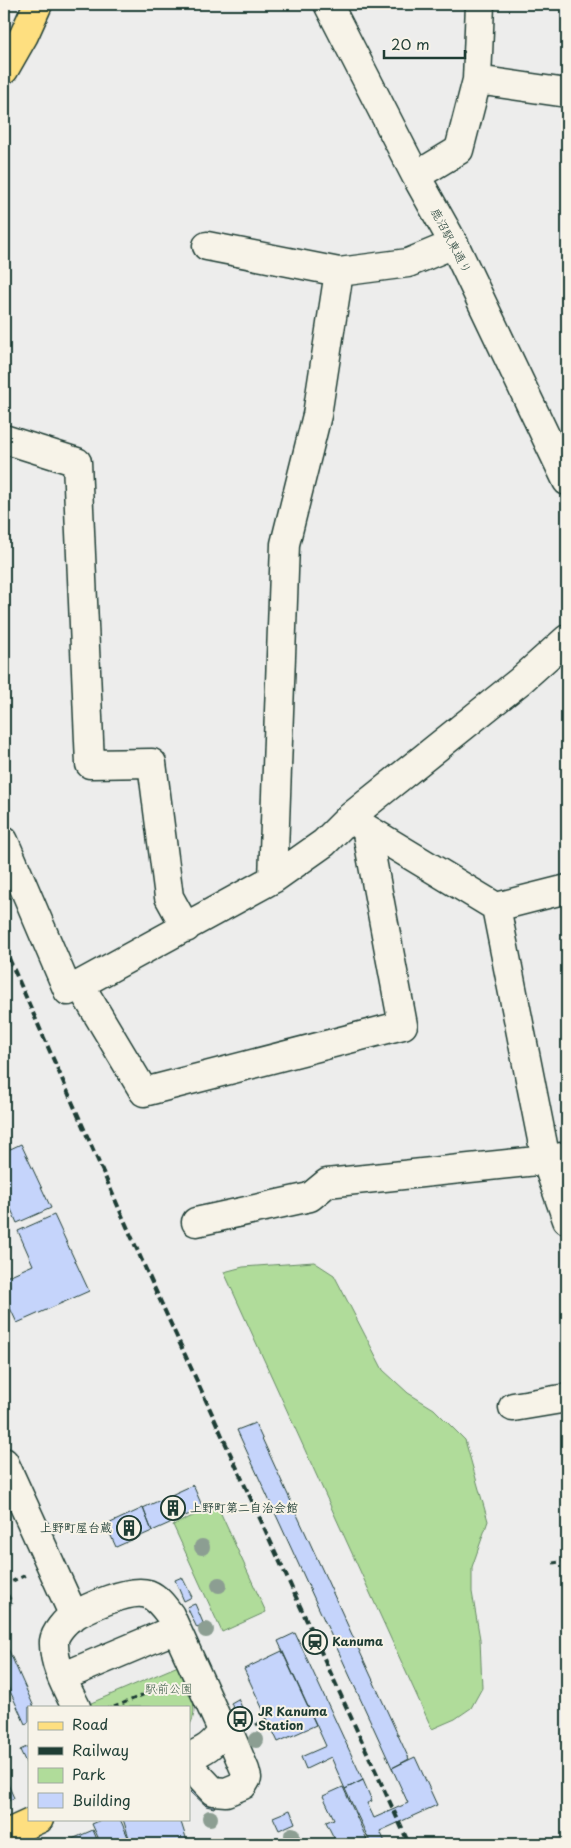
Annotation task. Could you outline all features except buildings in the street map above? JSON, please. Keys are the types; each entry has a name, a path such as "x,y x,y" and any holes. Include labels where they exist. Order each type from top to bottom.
{"main road":[{"path":"4,70 24,35 38,4"},
{"path":"4,1835 37,1820"}],"street":[{"name":"鹿沼駅東通り","path":"328,4 416,176 454,244 567,480"},
{"path":"416,176 459,150 477,80 480,4"},
{"path":"477,80 567,93"},
{"path":"207,246 339,272 408,263 454,244"},
{"path":"273,879 285,544 316,415 339,272"},
{"path":"4,439 77,462 90,764 152,763 169,896 186,928"},
{"path":"4,841 68,991 273,879 357,822 567,639"},
{"path":"357,822 496,907 556,1158 567,1220"},
{"path":"80,985 144,1092 403,1026 357,822"},
{"path":"496,907 567,888"},
{"path":"196,1222 310,1197 327,1182 556,1158"},
{"path":"513,1407 567,1398"},
{"path":"4,1462 74,1616"},
{"path":"76,1706 62,1677 56,1658 54,1640 61,1627 74,1616 120,1595 147,1594 160,1601 170,1615 222,1730 231,1737 247,1778 243,1785 226,1792 213,1791 198,1775 190,1771"},
{"path":"62,1677 176,1629"},
{"path":"190,1757 206,1750 219,1738 222,1730"}],"path":[{"path":"553,1563 567,1561"},
{"path":"4,1587 12,1604"},
{"path":"116,1706 178,1680"},
{"path":"256,1724 268,1719"}],"green space":[{"path":"314,1262 334,1275 383,1370 408,1393 434,1409 465,1440 488,1521 472,1567 472,1592 480,1639 482,1688 471,1708 455,1719 432,1729 224,1272 243,1267"},
{"path":"217,1505 266,1612 222,1632 173,1525"},
{"name":"駅前公園","path":"178,1666 191,1696 194,1711 190,1724 190,1706 92,1706 91,1703"}],"railway":[{"path":"4,947 143,1263 409,1844"}],"place":[{"name":"上野町第二自治会館","path":"173,1508"},
{"name":"上野町屋台蔵","path":"129,1528"},
{"name":"Kanuma","path":"315,1642"},
{"name":"JR Kanuma Station","path":"240,1719"}]}
